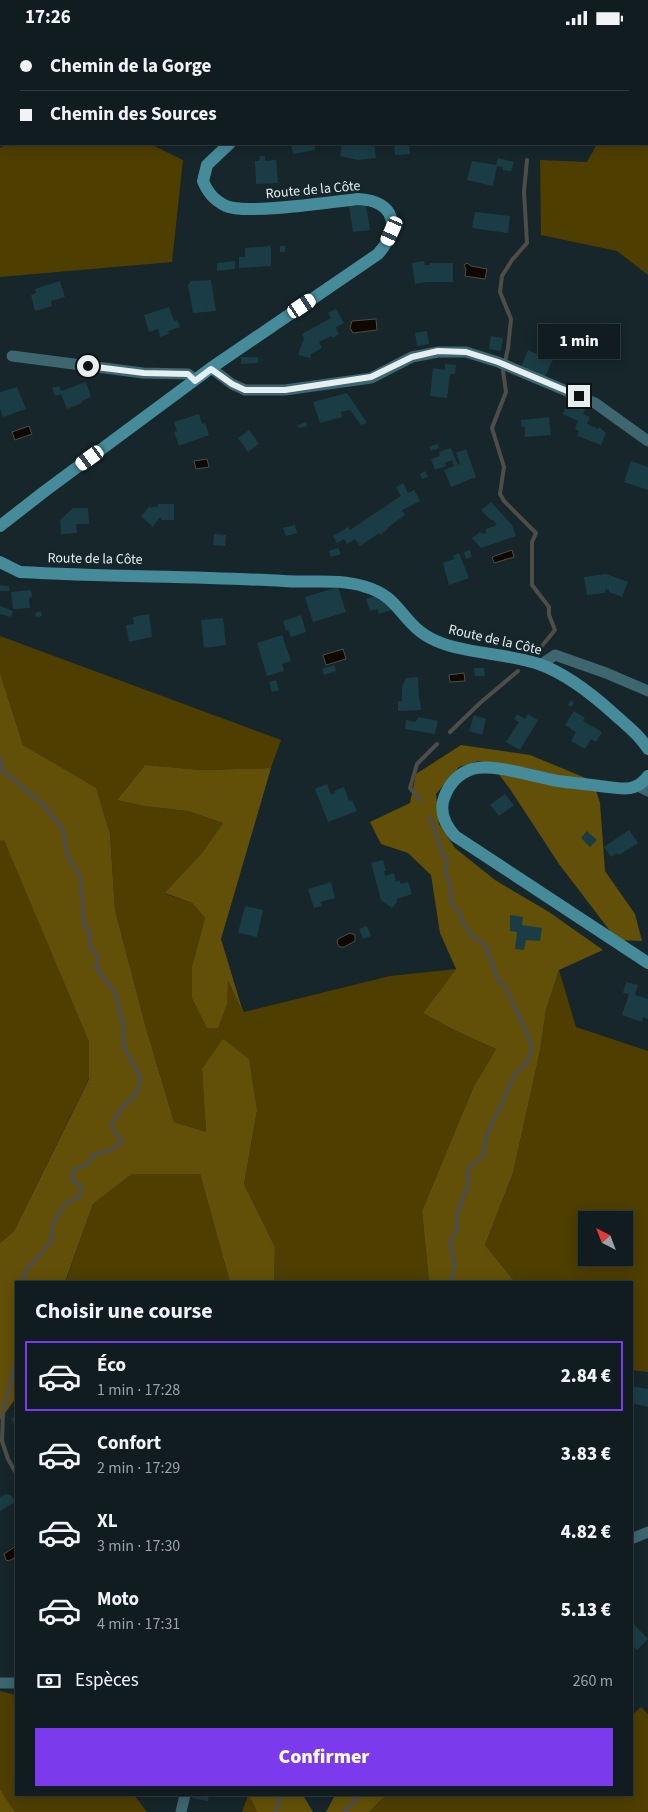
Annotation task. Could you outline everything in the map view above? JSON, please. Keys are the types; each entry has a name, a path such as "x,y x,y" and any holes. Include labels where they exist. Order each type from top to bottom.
{"street":[{"name":"Route de la Côte","path":"0,526 211,369 378,254 386,245 392,231 392,220 383,207 372,200 358,199 252,210 227,207 212,198 202,181 207,165 228,145"},
{"path":"211,369 232,384 245,390 285,390 371,377 412,357 438,351 466,352 498,362 595,403 648,441"},
{"path":"12,356 144,373 188,374 195,381"},
{"name":"Route de la Côte","path":"0,562 20,571 70,575 159,576 295,582 346,581 386,595 412,625 430,639 455,647 505,656 540,665 563,675 603,704 637,734 648,749"},
{"path":"540,665 555,655 606,673 648,691"},
{"path":"648,776 643,789 624,789 558,781 498,769 478,768 457,777 446,792 442,804 448,828 455,836 648,963"},
{"path":"633,1538 648,1532"},
{"path":"0,1683 15,1683"},
{"path":"181,1812 185,1796"}],"shaded area":[{"path":"7,145 152,145 183,160 172,262 0,277 0,148"},
{"path":"596,145 648,145 648,275 617,251 541,235 540,160 587,162"},
{"path":"467,263 471,266 487,269 485,279 465,276 466,269 464,265"},
{"path":"376,319 377,330 353,333 350,328 352,321"},
{"path":"29,426 32,434 15,440 12,432"},
{"path":"207,459 209,467 196,469 194,461"},
{"path":"512,550 514,557 494,563 492,557"},
{"path":"0,636 281,740 271,768 202,770 145,765 117,800 143,806 188,811 223,823 202,853 166,894 192,903 205,918 192,966 227,980 244,1012 390,976 456,969 423,1013 454,1030 496,1049 473,1088 422,1211 429,1281 274,1281 275,1247 244,1184 257,1111 202,1069 206,1132 174,1122 146,1028 115,910 110,834 96,789 23,745 0,673"},
{"path":"343,649 346,659 326,665 323,655"},
{"path":"0,673 23,745 96,788 110,834 115,910 146,1028 174,1122 206,1132 202,1069 223,1039 249,1059 257,1111 244,1184 275,1247 274,1281 230,1281 200,1174 132,1174 93,1204 65,1281 15,1281 15,1399 0,1420 0,1243 14,1231 89,1079 89,1042 4,840 0,841"},
{"path":"464,673 465,681 450,682 449,675"},
{"path":"461,745 530,755 593,781 600,803 605,871 635,914 642,941 617,940 559,864 510,789 491,764 478,761 459,767 436,794 439,824 455,848 495,880 549,912 603,950 559,970 546,1010 540,1051 513,1173 485,1245 514,1281 429,1281 422,1211 473,1088 496,1049 454,1030 423,1013 456,969 440,933 431,875 408,853 381,844 370,822 410,803 416,774"},
{"path":"145,765 202,770 271,768 221,939 243,1012 228,981 227,1004 218,1028 207,1028 192,998 192,966 205,918 192,903 165,893 202,853 223,823 188,811 143,806 117,800"},
{"path":"4,839 89,1042 89,1078 14,1231 0,1243 0,841"},
{"path":"350,933 355,935 355,941 340,947 337,943 338,939"},
{"path":"559,970 576,1027 648,1051 648,1372 633,1370 633,1281 514,1281 485,1245 513,1173 540,1051 546,1010"},
{"path":"132,1174 200,1174 230,1281 66,1281 93,1204"},
{"path":"15,1547 15,1558 9,1561 6,1560 4,1554"},
{"path":"0,1691 15,1695 15,1796 135,1796 147,1812 15,1812 0,1789"},
{"path":"641,1707 648,1714 648,1812 369,1812 385,1796 633,1796 633,1714"},
{"path":"0,1789 15,1812 0,1812"},
{"path":"248,1796 249,1796 257,1812 242,1812"},
{"path":"249,1796 304,1796 313,1812 257,1812"},
{"path":"334,1796 385,1796 369,1812 326,1812"}],"building":[{"path":"291,145 314,145 315,150 293,154"},
{"path":"342,145 374,145 376,158 358,160 340,156"},
{"path":"394,145 409,145 410,154 395,155"},
{"path":"260,156 265,156 265,161 276,160 278,183 256,184 255,161 259,161"},
{"path":"498,158 514,162 511,171 503,170 503,167 497,166 493,186 467,180 472,161 496,165"},
{"path":"366,205 370,230 353,232 349,206"},
{"path":"475,212 510,216 508,233 472,228"},
{"path":"271,246 271,266 239,268 239,257 245,257 245,248"},
{"path":"280,246 285,246 285,252 280,252"},
{"path":"235,261 235,269 217,271 217,263"},
{"path":"424,261 425,265 430,265 430,263 453,263 453,282 415,284 412,263"},
{"path":"211,280 216,311 193,313 188,285 191,281"},
{"path":"60,281 65,297 51,301 52,306 35,311 31,295 36,293 35,289"},
{"path":"169,307 174,321 177,320 180,327 168,331 169,334 160,337 158,329 149,332 144,315"},
{"path":"336,309 344,323 336,327 339,334 319,342 322,348 311,354 310,358 298,355 304,338 302,334 331,318 328,313"},
{"path":"427,331 429,344 417,346 415,333"},
{"path":"491,336 503,338 501,351 489,349"},
{"path":"544,339 560,344 545,377 521,367 528,350 537,354"},
{"path":"586,344 598,349 594,359 582,354"},
{"path":"241,357 258,357 258,363 241,364"},
{"path":"445,364 456,365 455,374 450,374 447,398 430,396 433,368 445,370"},
{"path":"86,382 91,397 67,409 61,394 55,396 52,388 59,386 61,391"},
{"path":"17,387 26,409 3,417 0,409 0,392"},
{"path":"347,393 367,423 361,425 350,410 341,412 342,417 320,423 313,402"},
{"path":"570,395 588,403 583,414 590,417 587,424 598,429 599,427 606,433 601,445 577,436 579,431 575,429 578,421 563,414"},
{"path":"199,414 202,424 205,423 209,435 179,446 174,432 177,431 174,422"},
{"path":"549,417 551,435 525,437 525,427 522,427 521,420"},
{"path":"306,422 307,426 299,428 298,425"},
{"path":"249,430 259,444 248,452 238,438"},
{"path":"437,444 439,448 431,451 429,447"},
{"path":"451,448 458,465 460,464 456,453 466,449 476,477 451,487 444,470 454,466 452,460 445,463 446,466 435,470 431,459 440,456 439,452"},
{"path":"631,461 648,467 648,490 624,482"},
{"path":"425,471 428,477 422,479 420,474"},
{"path":"403,483 408,493 414,490 420,501 402,510 405,515 380,535 379,533 360,546 355,539 347,544 344,539 337,543 333,536 348,527 350,530 401,496 396,487"},
{"path":"491,502 512,525 516,536 481,548 472,538 480,532 486,533 486,529 497,525 481,510"},
{"path":"158,504 174,504 174,520 161,520 159,518 153,527 141,516 150,506 151,508 157,507"},
{"path":"73,508 88,508 89,524 76,524 77,533 61,534 60,520"},
{"path":"295,525 297,533 286,536 283,528"},
{"path":"214,534 226,535 225,546 213,545"},
{"path":"338,548 341,554 331,557 329,551"},
{"path":"470,550 472,557 466,559 464,552"},
{"path":"459,553 469,578 449,585 443,563 454,559 453,556"},
{"path":"606,574 628,582 622,597 606,589 604,593 587,595 584,577"},
{"path":"0,585 9,586 9,591 0,591"},
{"path":"338,587 346,612 313,622 305,597"},
{"path":"31,590 32,597 29,598 30,608 13,609 11,592"},
{"path":"375,596 394,609 379,614 377,609 370,611 366,599"},
{"path":"0,606 13,611 11,617 0,614"},
{"path":"41,611 42,616 36,617 35,613"},
{"path":"149,614 152,637 129,642 126,625 134,624 133,617"},
{"path":"301,615 306,632 291,637 283,621"},
{"path":"223,618 226,645 204,648 201,620"},
{"path":"282,635 291,661 282,664 284,671 267,676 257,643"},
{"path":"334,665 336,671 324,675 322,669"},
{"path":"474,668 484,668 485,676 475,676"},
{"path":"418,677 421,710 398,711 398,701 402,701 402,686 406,678"},
{"path":"276,680 279,690 272,692 269,682"},
{"path":"571,700 574,703 571,707 568,705"},
{"path":"574,711 585,718 583,721 602,732 596,742 591,739 585,749 571,741 576,732 565,725"},
{"path":"517,714 525,719 528,714 538,720 520,750 506,742 519,722 514,719"},
{"path":"474,715 486,719 482,735 469,731"},
{"path":"419,717 438,721 435,734 405,729 406,720 415,722"},
{"path":"327,784 331,795 335,793 334,791 344,787 349,801 352,800 357,811 328,822 315,789"},
{"path":"505,794 514,805 499,816 490,805"},
{"path":"629,830 638,843 619,855 617,853 611,857 604,847"},
{"path":"587,831 597,840 590,847 581,838"},
{"path":"383,860 386,871 384,871 385,876 394,873 396,882 399,880 401,884 408,882 412,894 397,899 392,908 381,900 371,863"},
{"path":"331,882 335,898 320,902 322,906 314,908 308,889"},
{"path":"245,906 263,910 257,937 238,933"},
{"path":"510,915 523,917 522,925 542,928 540,941 526,940 524,950 515,949 517,932 510,931"},
{"path":"367,926 371,936 363,939 359,929"},
{"path":"626,982 638,985 635,995 648,999 648,1019 643,1017 642,1022 622,1015 629,994 623,993"},
{"path":"633,1386 648,1389 648,1407 633,1403"},
{"path":"15,1417 15,1426 11,1419"},
{"path":"6,1494 12,1496 15,1502 0,1511 0,1497"},
{"path":"633,1623 648,1639 637,1650 633,1646"},
{"path":"193,1796 209,1796 208,1801 192,1798"}],"waterway":[{"path":"527,160 524,192 527,243 512,260 502,276 500,292 511,319 503,371 506,392 492,428 504,467 500,494 504,501 536,533 532,542 532,585 549,607 549,615 555,630 537,652"},
{"path":"450,732 480,703 518,671"},
{"path":"421,801 410,788 417,764 437,744"},
{"path":"0,758 3,771 43,804 63,830 67,854 81,879 84,925 90,933 90,945 98,958 96,966 115,992 123,1023 124,1048 141,1078 136,1094 120,1110 111,1125 122,1142 109,1151 94,1154 87,1164 74,1170 72,1180 81,1186 80,1196 65,1204 53,1223 51,1242 24,1273 23,1281"},
{"path":"430,817 447,862 445,870 451,888 451,903 460,913 463,923 472,936 485,945 498,980 505,986 532,1049 527,1062 515,1074 486,1137 484,1155 469,1167 467,1174 469,1182 457,1214 457,1229 450,1242 455,1268 452,1275 453,1281"},
{"path":"15,1365 3,1411 2,1441 8,1459 15,1471"},
{"path":"276,1812 280,1799 278,1796"},
{"path":"344,1812 354,1802 357,1796"}],"route":[{"path":"88,366 144,373 188,374 195,381 211,369 232,384 245,390 285,390 371,377 412,357 438,351 466,352 498,362 579,396"}]}
